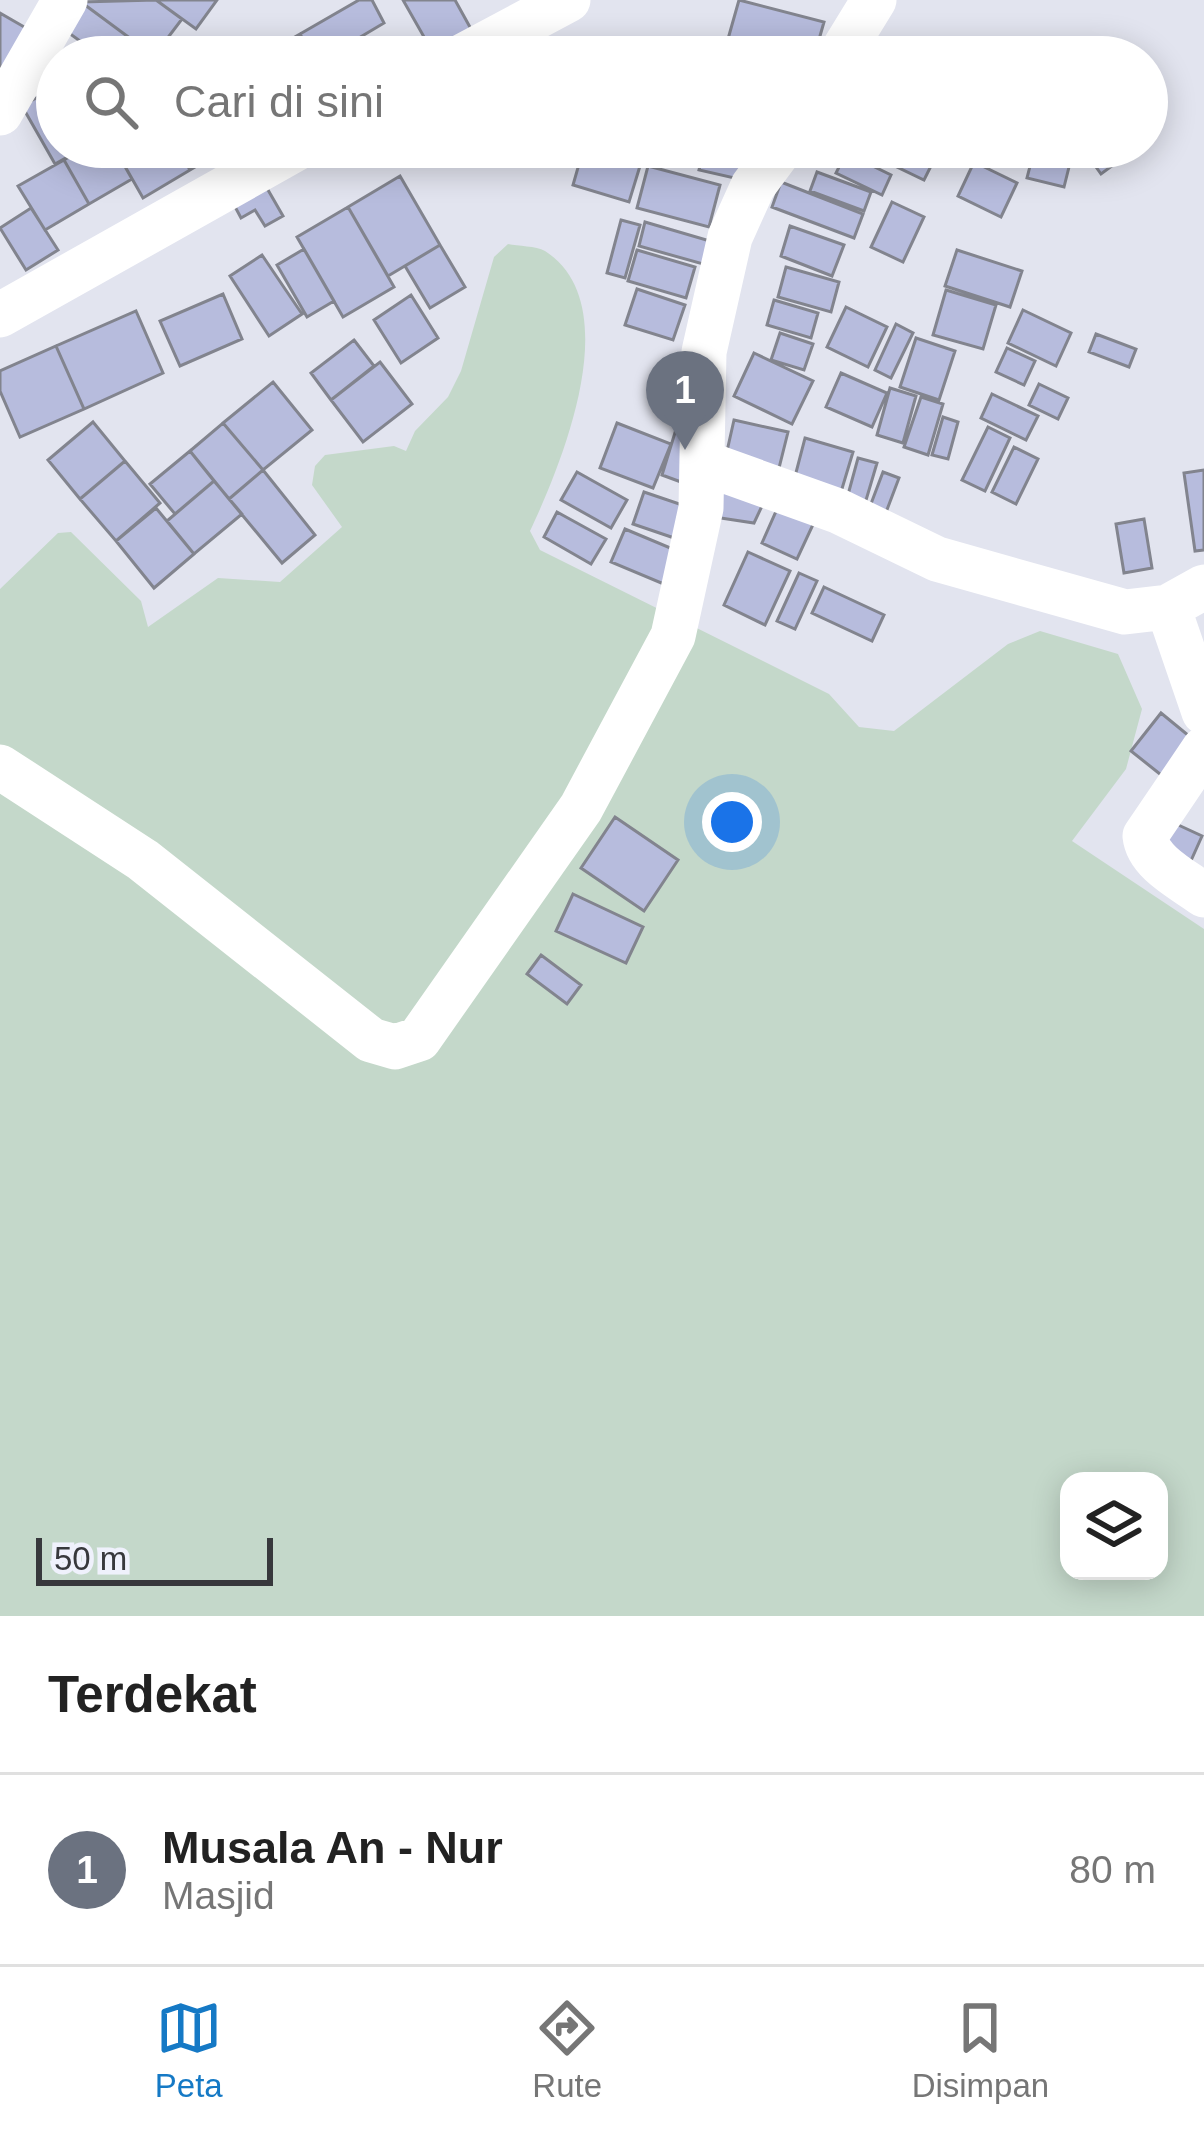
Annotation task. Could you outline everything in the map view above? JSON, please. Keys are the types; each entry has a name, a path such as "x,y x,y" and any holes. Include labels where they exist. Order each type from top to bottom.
{"street":[{"path":"44,36 65,0"},
{"path":"500,36 568,0"},
{"path":"852,36 874,0"},
{"path":"0,113 36,50"},
{"path":"0,315 262,168"},
{"path":"0,767 143,860 352,1028 383,1046 409,1045 448,1003 581,808 673,636 701,508 704,352 730,237 766,168"},
{"path":"704,463 838,511 937,560 1125,612 1186,597 1204,712"},
{"path":"1204,748 1145,836 1147,848 1160,863 1204,895"}],"green space":[{"path":"508,244 545,251 569,275 582,308 585,345 571,426 530,531 540,550 829,694 859,727 894,731 1008,644 1040,631 1118,654 1142,709 1126,769 1072,841 1204,929 1204,1616 0,1616 0,589 58,533 71,532 141,601 148,627 218,578 280,582 342,527 312,485 315,466 325,455 394,446 406,451 415,431 448,397 461,371 494,257"}],"building":[{"path":"156,0 182,19 169,36 127,36 81,2"},
{"path":"156,0 217,0 196,29"},
{"path":"359,0 372,0 384,23 362,36 300,34"},
{"path":"403,0 455,0 471,29 459,36 423,36"},
{"path":"739,0 824,22 820,36 729,36"},
{"path":"81,2 126,36 73,36 62,28"},
{"path":"0,13 26,28 3,69 0,67"},
{"path":"36,98 36,131 22,106"},
{"path":"50,168 69,168 89,204 45,230 18,186"},
{"path":"69,168 126,168 132,179 89,204"},
{"path":"126,168 189,168 190,170 143,198"},
{"path":"578,168 639,168 629,202 573,185"},
{"path":"647,168 720,185 709,227 637,208"},
{"path":"700,168 756,168 752,182"},
{"path":"838,168 877,168 891,175 882,195 836,173"},
{"path":"899,168 930,168 924,180"},
{"path":"971,168 986,168 1017,183 1001,217 958,196"},
{"path":"1030,168 1069,168 1064,187 1027,178"},
{"path":"817,172 871,192 864,211 810,191"},
{"path":"400,176 440,245 388,276 348,207"},
{"path":"781,182 863,214 854,238 772,207"},
{"path":"264,183 283,216 265,226 255,210 241,218 232,201"},
{"path":"892,202 924,217 903,262 871,247"},
{"path":"348,207 394,287 343,317 297,237"},
{"path":"31,208 58,250 26,270 0,228"},
{"path":"621,220 640,225 625,278 607,273"},
{"path":"645,222 710,241 703,264 639,246"},
{"path":"790,226 844,245 832,276 781,256"},
{"path":"440,245 465,287 430,308 405,266"},
{"path":"304,249 334,301 307,317 277,265"},
{"path":"637,250 695,267 686,298 628,281"},
{"path":"957,250 1022,271 1010,307 945,286"},
{"path":"262,255 302,314 269,336 230,276"},
{"path":"786,267 839,282 831,312 778,297"},
{"path":"637,289 685,305 673,340 625,325"},
{"path":"946,290 996,305 983,349 933,335"},
{"path":"223,294 242,339 180,366 160,321"},
{"path":"411,295 438,338 401,363 374,320"},
{"path":"774,300 818,313 811,338 767,325"},
{"path":"846,307 887,327 868,367 827,347"},
{"path":"1023,310 1071,333 1056,366 1008,343"},
{"path":"136,311 163,373 84,409 56,346"},
{"path":"896,324 913,333 891,378 875,370"},
{"path":"780,333 813,344 804,370 771,360"},
{"path":"1096,334 1136,349 1129,367 1089,352"},
{"path":"916,338 955,351 939,400 900,387"},
{"path":"354,340 374,366 331,400 311,373"},
{"path":"56,346 84,409 20,437 0,391 0,371"},
{"path":"1007,348 1035,361 1024,385 996,372"},
{"path":"754,353 813,381 792,424 734,396"},
{"path":"380,362 412,404 363,442 331,400"},
{"path":"841,373 887,393 872,427 826,407"},
{"path":"273,382 312,430 263,470 223,423"},
{"path":"1039,384 1068,398 1058,419 1029,405"},
{"path":"890,388 916,396 903,443 877,435"},
{"path":"992,394 1038,416 1026,440 981,418"},
{"path":"921,397 943,404 928,455 904,447"},
{"path":"943,417 958,422 948,459 932,455"},
{"path":"734,420 788,432 778,472 725,460"},
{"path":"93,422 125,461 80,499 48,460"},
{"path":"223,423 263,470 229,499 190,451"},
{"path":"617,423 671,444 653,488 600,468"},
{"path":"701,423 700,489 662,475 677,426"},
{"path":"988,427 1010,438 985,491 962,480"},
{"path":"805,438 853,452 838,502 793,484"},
{"path":"1014,447 1038,459 1016,504 992,492"},
{"path":"190,451 214,481 175,514 150,484"},
{"path":"858,458 877,463 864,507 846,502"},
{"path":"125,461 160,503 116,541 80,499"},
{"path":"263,470 315,535 282,563 229,499"},
{"path":"1204,470 1204,550 1195,551 1184,473"},
{"path":"577,472 627,500 611,528 561,500"},
{"path":"883,472 899,478 885,515 869,509"},
{"path":"717,476 769,491 754,523 714,517"},
{"path":"214,481 242,514 194,554 167,521"},
{"path":"644,492 694,509 683,541 633,524"},
{"path":"781,500 817,516 797,559 762,543"},
{"path":"156,508 194,554 154,588 116,541"},
{"path":"557,512 606,539 591,564 544,537"},
{"path":"1144,519 1152,568 1124,573 1116,524"},
{"path":"625,529 692,557 678,590 611,562"},
{"path":"748,552 790,571 765,625 724,605"},
{"path":"799,573 817,581 795,629 777,621"},
{"path":"824,587 884,615 872,641 812,613"},
{"path":"1161,713 1194,740 1165,778 1131,751"},
{"path":"615,817 678,860 644,911 581,868"},
{"path":"1174,823 1202,836 1189,865 1161,852"},
{"path":"573,894 643,927 626,963 556,931"},
{"path":"541,955 581,985 567,1004 527,974"}],"place":[{"name":"Musala An - Nur","path":"685,450"}]}
